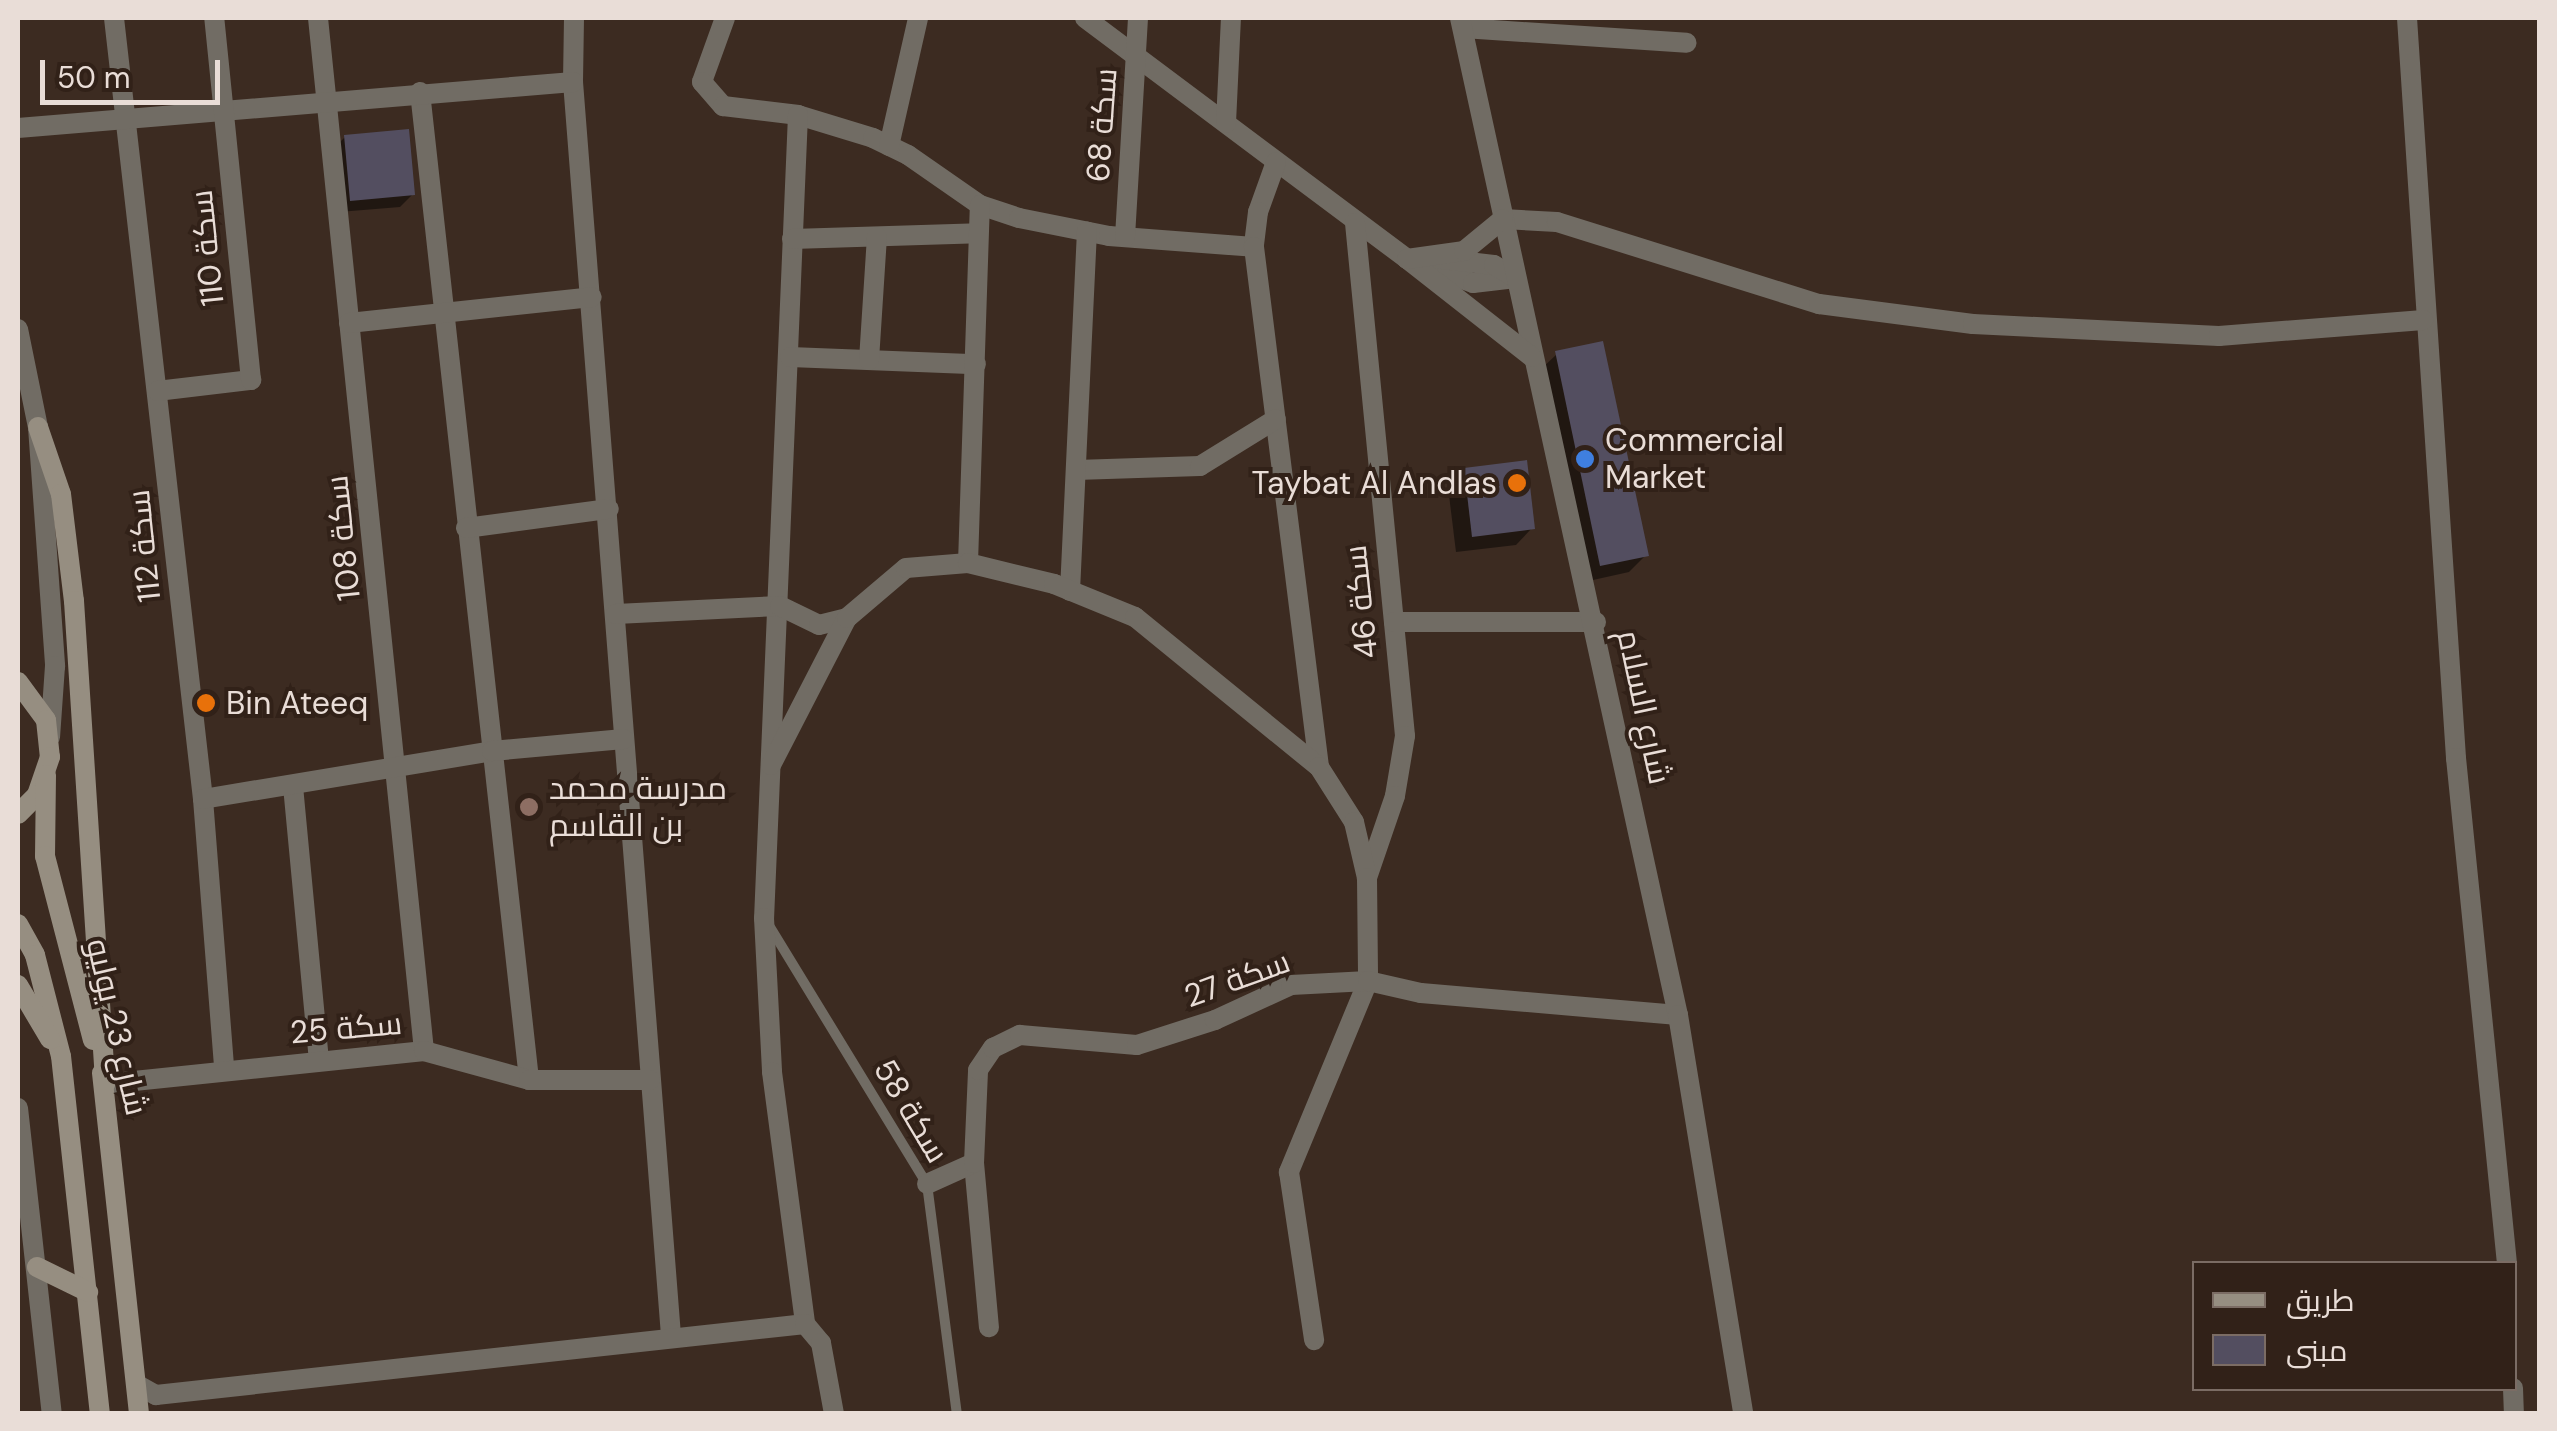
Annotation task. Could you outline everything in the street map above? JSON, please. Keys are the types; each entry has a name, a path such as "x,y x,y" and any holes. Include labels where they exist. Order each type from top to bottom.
{"main road":[{"path":"38,426 60,494 74,602 105,1084"},
{"path":"18,682 38,704 50,738"},
{"name":"شارع 23 يوليو","path":"50,738 45,856 105,1084 139,1413"},
{"path":"18,814 46,775"},
{"name":"شارع 23 يوليو","path":"18,924 36,955 61,1056 100,1414"},
{"path":"18,985 61,1056"},
{"path":"37,1267 88,1292"}],"street":[{"name":"سكة 112","path":"114,18 202,799 224,1068"},
{"name":"سكة 110","path":"157,391 251,380 214,18"},
{"name":"سكة 108","path":"318,18 324,102 399,767 424,1052"},
{"path":"574,18 573,82 671,1335"},
{"path":"724,18 702,82 723,106 798,115 889,146 980,205 1125,237 1254,247"},
{"path":"889,146 918,18"},
{"path":"1085,18 1532,357"},
{"name":"سكة 68","path":"1125,237 1138,18"},
{"path":"1226,123 1231,18"},
{"path":"2407,18 2456,758 2506,1261"},
{"path":"1461,23 1686,43"},
{"name":"شارع السلام","path":"1461,23 1532,357 1596,622 1678,1015 1742,1414"},
{"path":"18,128 573,82"},
{"path":"420,92 440,313 529,1080"},
{"path":"798,115 764,918 772,1072 805,1324 821,1343 834,1414"},
{"path":"1276,162 1258,212 1254,247 1319,767"},
{"path":"968,562 980,205"},
{"path":"1439,258 1464,251 1503,219 1557,222 1818,304 1974,324 2219,336 2424,320"},
{"name":"سكة 46","path":"1355,224 1405,736 1390,814 1367,878"},
{"path":"1070,591 1087,231"},
{"path":"792,239 978,233"},
{"path":"869,360 877,236"},
{"path":"1407,260 1439,258 1494,265 1516,278"},
{"path":"1407,260 1473,283 1516,278"},
{"path":"349,324 592,297"},
{"path":"18,328 38,426 55,666 50,738"},
{"path":"790,358 976,364"},
{"path":"1076,470 1200,466 1276,419"},
{"path":"466,528 609,509"},
{"path":"771,765 847,618 906,568 968,562 1070,591 1135,617 1319,767 1354,822 1367,878 1368,981 1289,1172 1314,1340"},
{"path":"616,614 780,606 804,622 847,618"},
{"path":"1394,622 1596,622"},
{"path":"202,799 492,751 623,739"},
{"path":"293,786 319,1060"},
{"name":"سكة 27","path":"974,1163 978,1070 1004,1040 1020,1036 1137,1045 1216,1020 1291,985 1368,981 1421,993 1678,1015"},
{"name":"سكة 25","path":"105,1084 224,1068 424,1052 529,1080 650,1080"},
{"path":"18,1108 52,1414"},
{"path":"928,1184 974,1163 989,1328"},
{"path":"136,1384 156,1396 671,1335 805,1324"},
{"path":"139,1413 156,1396"}],"lane":[{"name":"سكة 58","path":"764,918 928,1184 957,1414"}],"building":[{"path":"409,129 415,195 350,201 344,135"},
{"path":"1603,341 1649,556 1600,566 1555,351"},
{"path":"1527,460 1535,529 1472,537 1464,468"}],"place":[{"name":"Commercial Market","path":"1585,459"},
{"name":"Taybat Al Andlas","path":"1517,483"},
{"name":"Bin Ateeq","path":"206,703"},
{"name":"مدرسة محمد بن القاسم","path":"529,807"}]}
